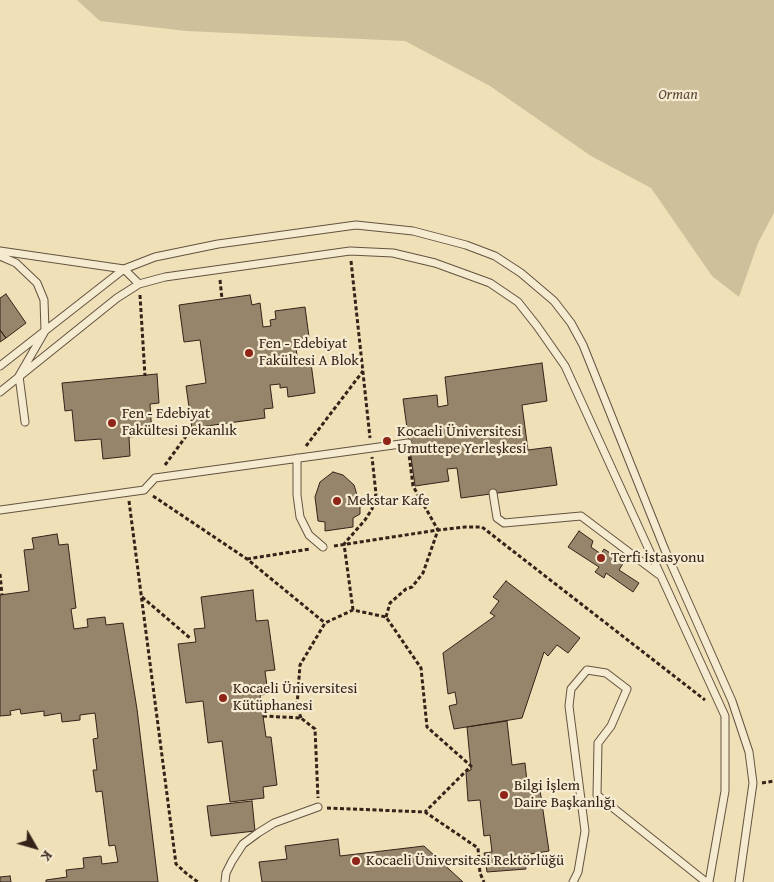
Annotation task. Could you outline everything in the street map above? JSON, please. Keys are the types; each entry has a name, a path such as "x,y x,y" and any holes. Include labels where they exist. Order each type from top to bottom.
{"lane":[{"path":"0,366 124,270 155,258 218,244 356,226 413,231 466,245 495,256 521,273 554,302 571,323 583,345 666,550 732,701 749,752 753,784 739,882"},
{"path":"0,251 124,270 139,284"},
{"path":"0,392 117,298 139,284 165,277 350,251 393,253 435,263 490,283 518,302 565,366 725,716 725,791 707,882 597,795 598,743 611,726 627,690 606,673 587,670 571,689 569,706 585,831 578,872 573,882"},
{"path":"0,256 16,263 37,283 44,300 45,331 19,376 25,422"},
{"path":"0,510 144,490 155,478 408,443"},
{"path":"297,458 297,495 300,516 309,535 323,547"},
{"path":"493,493 497,518 504,523 581,516 660,575"},
{"path":"225,882 226,873 243,844 274,822 318,807"}],"path":[{"path":"350,251 376,494 372,509 365,520 344,544 353,610"},
{"path":"218,270 222,299"},
{"path":"139,284 145,376"},
{"path":"297,458 363,371"},
{"path":"155,478 192,428"},
{"path":"386,617 390,603 406,589 412,587 423,573 438,530 413,486 408,443"},
{"path":"144,490 247,559 325,623"},
{"path":"128,492 176,864 198,882"},
{"path":"247,559 438,530 482,527 725,716"},
{"path":"0,574 2,595"},
{"path":"141,596 190,638"},
{"path":"300,718 296,706 300,665 325,623 353,610 386,617 421,668 427,727 471,766 425,812"},
{"path":"263,716 300,718 315,729 318,807 425,812 478,848 480,873 484,882"}],"green space":[{"name":"Orman","path":"77,0 774,0 774,213 758,243 739,297 712,276 651,188 591,156 490,86 405,41 186,31 100,21"}],"building":[{"path":"6,294 26,323 6,338 0,330 0,298"},
{"name":"Fen - Edebiyat Fakültesi A Blok","path":"250,295 252,305 260,303 263,327 271,326 270,320 276,319 275,311 305,307 309,337 295,339 298,364 311,363 315,393 288,397 287,387 280,388 280,384 270,385 273,408 264,409 265,418 192,428 186,386 206,383 200,340 184,342 179,305"},
{"path":"0,330 6,338 0,342"},
{"path":"542,363 547,401 522,405 528,450 551,447 557,485 461,498 457,468 447,469 449,481 415,486 403,399 437,395 438,407 448,405 445,377"},
{"name":"Fen - Edebiyat Fakültesi Dekanlık","path":"157,374 159,403 150,404 152,435 129,437 130,456 103,459 101,439 75,441 72,410 65,411 62,383"},
{"name":"Mekstar Kafe","path":"333,472 343,475 354,485 360,505 360,514 353,518 353,527 325,531 325,522 318,521 315,497 320,482"},
{"name":"Terfi İstasyonu","path":"579,531 593,541 591,547 601,554 604,549 624,562 619,570 639,583 633,592 606,573 604,578 595,572 599,567 568,547"},
{"path":"57,534 59,545 68,544 76,608 71,609 74,629 88,627 87,619 105,617 106,625 123,623 137,709 158,882 46,882 46,880 67,877 66,870 84,868 83,858 101,856 102,864 118,862 115,845 109,846 102,791 96,792 93,770 97,770 93,739 98,738 95,713 80,715 80,720 62,722 61,713 44,716 44,711 21,714 20,709 10,711 11,715 0,716 0,595 29,591 24,550 34,549 32,538"},
{"path":"506,581 580,638 568,653 557,645 548,656 544,652 522,718 454,729 449,706 457,704 455,692 448,694 443,653 495,616 490,613 499,601 493,597"},
{"name":"Kocaeli Üniversitesi Kütüphanesi","path":"253,590 256,621 268,620 275,670 265,671 268,694 260,695 266,737 271,737 277,785 263,787 264,798 230,802 222,741 208,743 203,701 186,703 178,644 196,642 194,629 205,628 201,597"},
{"name":"Bilgi İşlem Daire Başkanlığı","path":"507,721 512,765 525,763 528,791 540,790 549,851 524,855 526,869 487,872 484,853 492,852 490,835 484,836 480,800 468,801 466,772 471,770 467,727"},
{"path":"252,801 255,831 211,836 207,806"},
{"name":"Kocaeli Üniversitesi Rektörlüğü","path":"338,839 340,856 424,846 463,882 262,882 259,862 287,859 285,846"},
{"path":"10,876 11,882 0,882 0,877"}],"place":[{"name":"Fen - Edebiyat Fakültesi A Blok","path":"249,353"},
{"name":"Fen - Edebiyat Fakültesi Dekanlık","path":"112,423"},
{"name":"Kocaeli Üniversitesi Umuttepe Yerleşkesi","path":"387,441"},
{"name":"Mekstar Kafe","path":"337,501"},
{"name":"Terfi İstasyonu","path":"601,558"},
{"name":"Kocaeli Üniversitesi Kütüphanesi","path":"223,698"},
{"name":"Bilgi İşlem Daire Başkanlığı","path":"504,795"},
{"name":"Kocaeli Üniversitesi Rektörlüğü","path":"356,861"}]}
